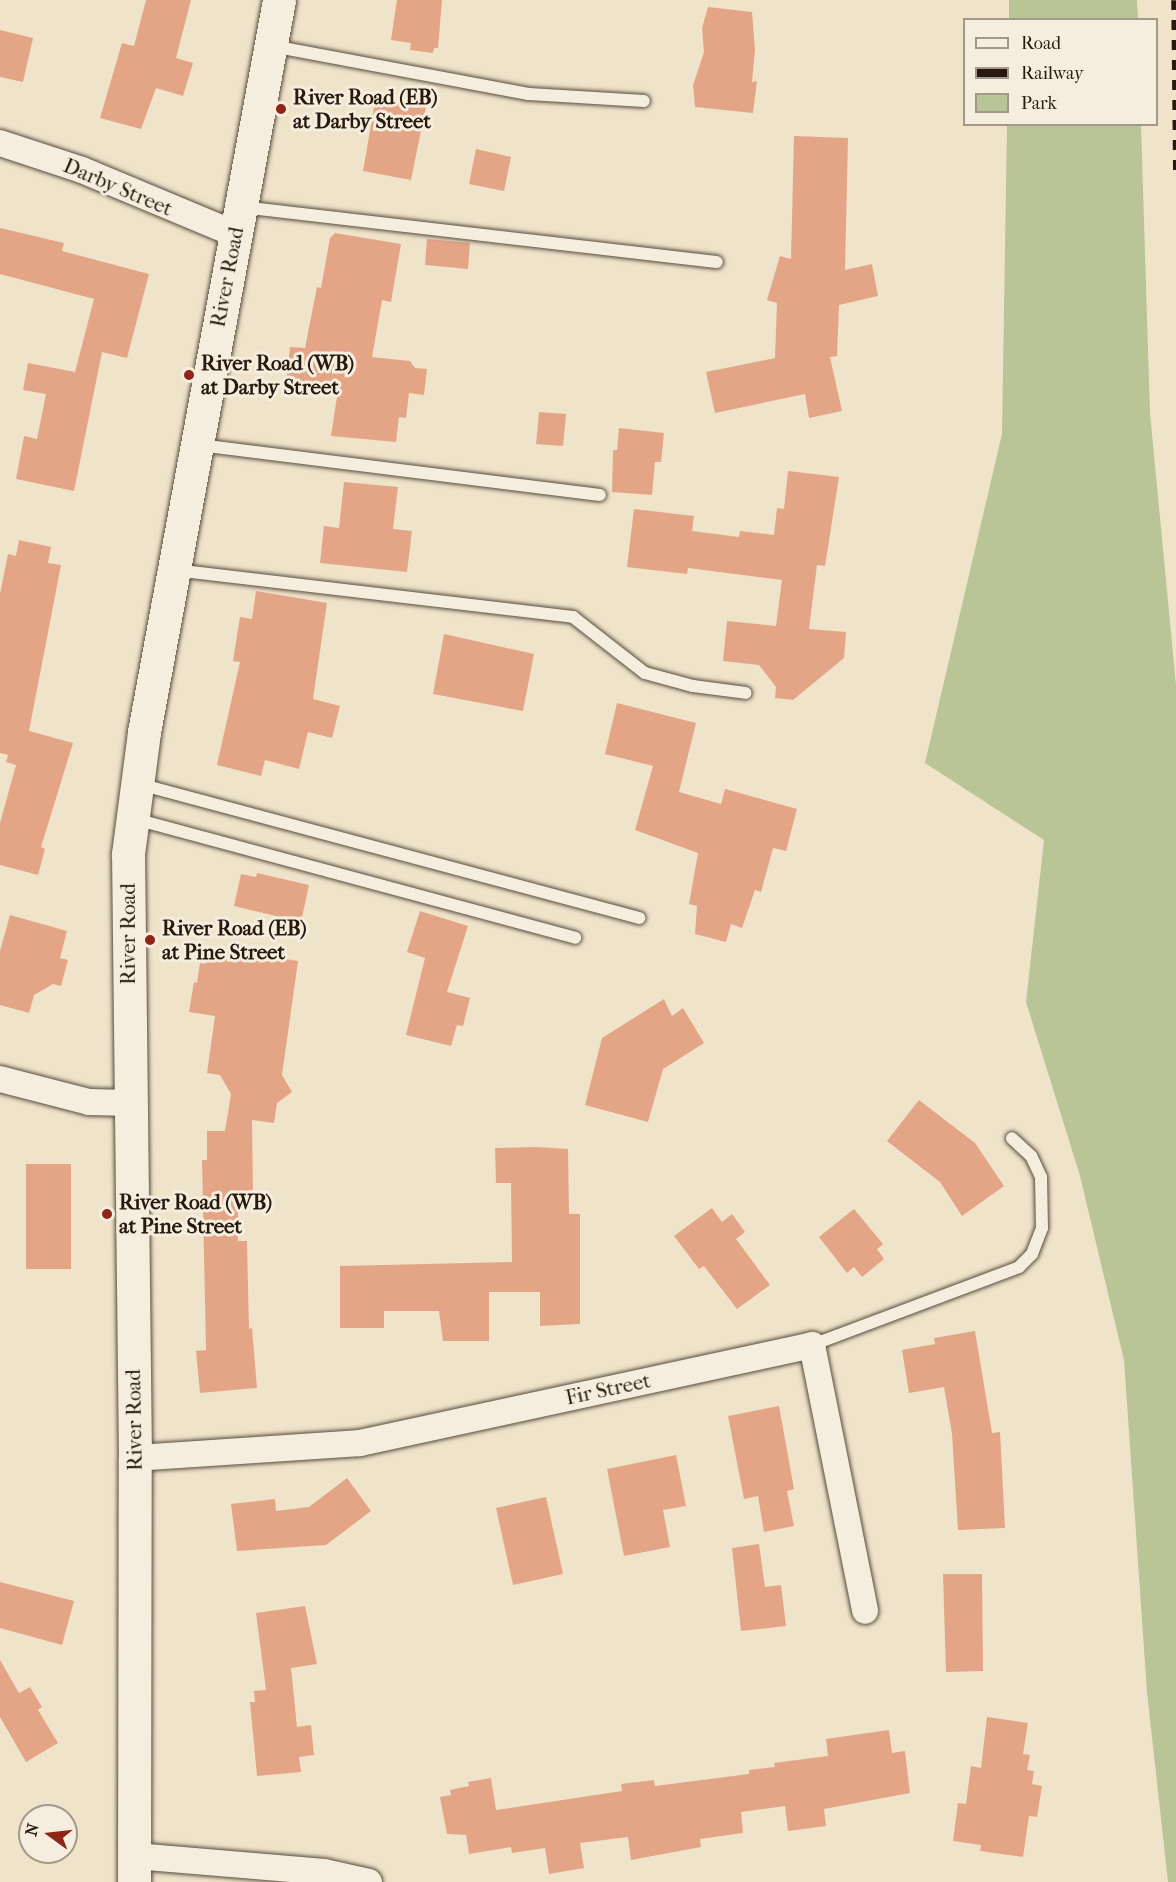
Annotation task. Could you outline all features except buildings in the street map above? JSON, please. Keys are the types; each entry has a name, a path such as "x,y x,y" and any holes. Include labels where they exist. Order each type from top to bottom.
{"street":[{"name":"River Road","path":"135,1869 135,1458 129,1103 128,855 136,783 173,570 279,0"},
{"name":"Darby Street","path":"0,143 237,220"},
{"path":"0,1079 90,1102 129,1103"},
{"path":"812,1345 865,1611"},
{"name":"Fir Street","path":"135,1458 360,1443 812,1345"},
{"path":"135,1869 324,1872 369,1882"}],"lane":[{"path":"271,46 529,94 644,101"},
{"path":"237,220 717,262"},
{"path":"196,445 600,495"},
{"path":"173,570 573,617 645,673 693,686 746,693"},
{"path":"136,783 639,918"},
{"path":"131,818 575,938"},
{"path":"812,1345 1019,1266 1032,1254 1042,1228 1041,1177 1031,1156 1012,1138"}],"green space":[{"path":"1009,0 1137,0 1138,18 1009,18"},
{"path":"1007,126 1141,126 1150,413 1176,685 1176,1882 1168,1882 1147,1692 1124,1360 1080,1176 1026,1002 1044,840 925,763 1002,434"}],"railway":[{"path":"1174,0 1176,179"}],"place":[{"name":"River Road (EB) at Darby Street","path":"281,109"},
{"name":"River Road (WB) at Darby Street","path":"189,375"},
{"name":"River Road (EB) at Pine Street","path":"150,940"},
{"name":"River Road (WB) at Pine Street","path":"107,1214"}]}
